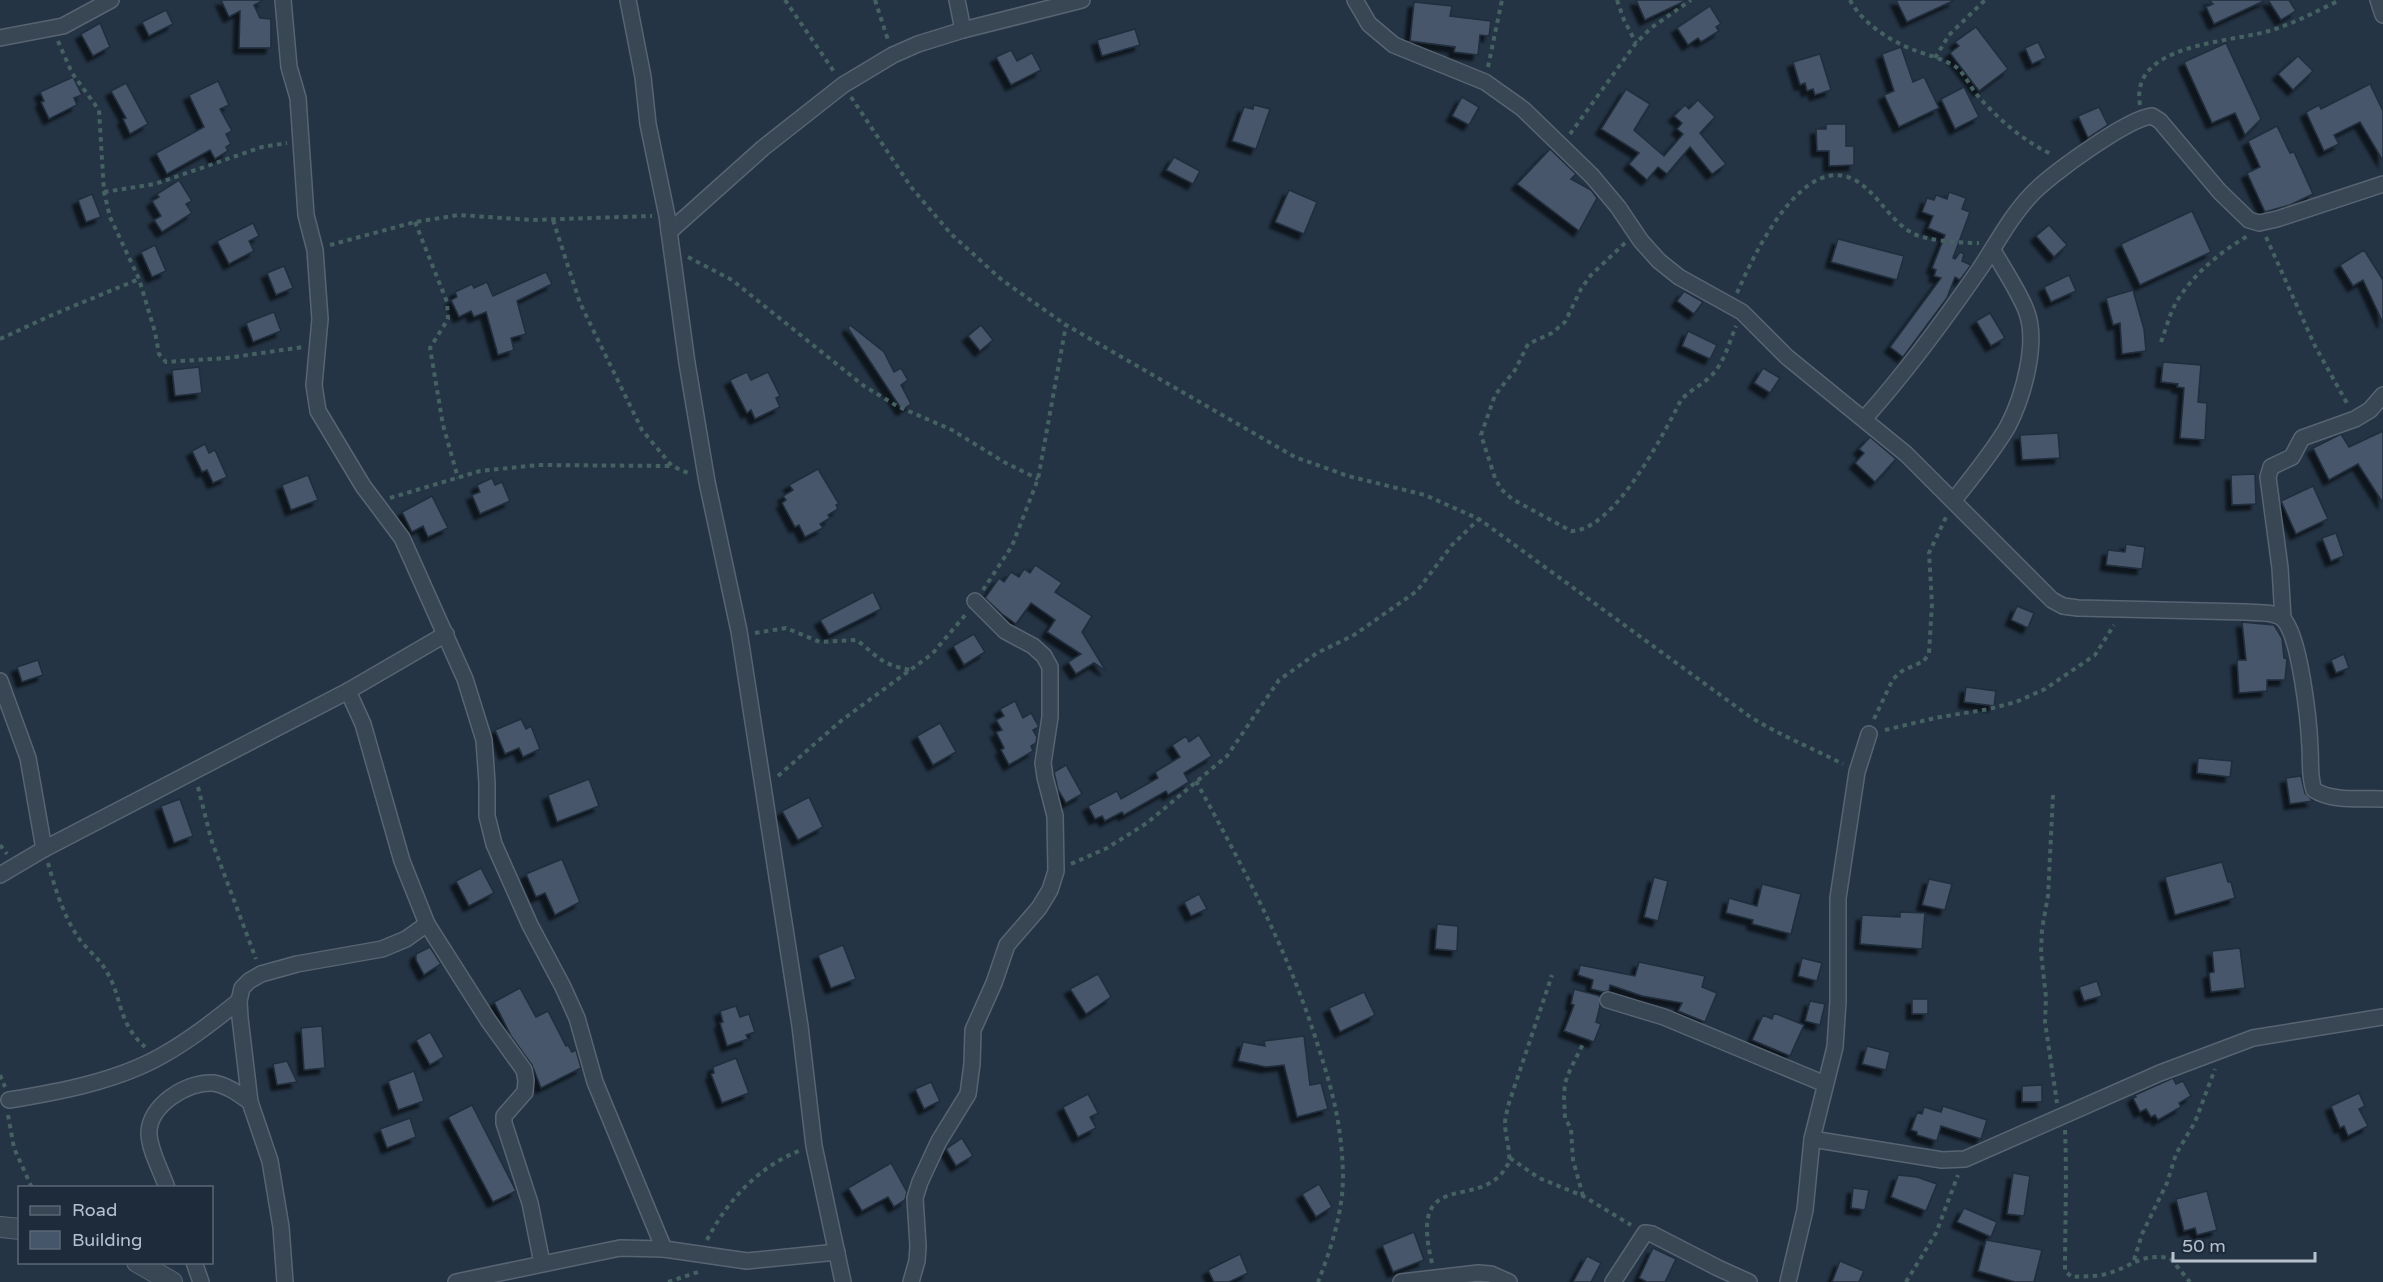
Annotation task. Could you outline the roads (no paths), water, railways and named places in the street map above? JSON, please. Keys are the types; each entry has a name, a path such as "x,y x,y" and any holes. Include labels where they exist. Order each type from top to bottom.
{"street":[{"path":"0,38 63,26 111,0"},
{"path":"283,0 289,67 298,98 299,141 306,215 315,250 320,319 314,385 318,411 356,476 402,538 465,679 483,740 486,758 487,816 495,844 530,925 577,1018 595,1082 664,1249"},
{"path":"628,0 643,76 648,124 667,216 687,363 707,482 739,631 800,1026 814,1146 843,1282"},
{"path":"957,0 963,30"},
{"path":"669,232 763,148 843,85 893,55 918,44 1054,3 1082,0"},
{"path":"1355,0 1369,24 1394,45 1485,82 1523,109 1562,145 1618,207 1659,261 1679,277 1737,308 1787,357 1865,418 1954,500 2052,600 2063,606 2078,608 2246,612 2273,614 2283,619 2289,628 2297,654 2305,699 2314,790 2346,798 2383,799"},
{"path":"2378,0 2383,15"},
{"path":"1865,418 1934,336 1995,247 2009,222 2031,194 2111,134 2143,117 2152,116 2160,121 2238,211 2260,225 2383,184"},
{"path":"1954,500 1989,456 2009,424 2030,358 2031,335 2027,312 1995,247"},
{"path":"2283,619 2280,568 2268,477 2271,467 2292,457 2302,438 2355,419 2370,411 2383,395"},
{"path":"911,1282 917,1261 918,1246 915,1198 939,1141 968,1094 973,1030 994,983 1007,945 1039,908 1050,890 1056,871 1055,816 1044,777 1043,763 1050,717 1050,668 1044,657 1033,646 1005,632 975,601"},
{"path":"0,875 44,849 348,691 446,634"},
{"path":"0,681 4,699 28,758 44,849"},
{"path":"348,691 375,758 402,861 427,924 488,1020 524,1070 525,1092 504,1116 504,1123 530,1203 542,1263"},
{"path":"1788,1282 1805,1210 1812,1139 1835,1047 1838,1001 1838,898 1857,772 1869,734"},
{"path":"285,1282 281,1227 270,1161 250,1102 239,1001 242,988 261,974 319,959 364,954 382,949 406,939 427,924"},
{"path":"1608,1000 1664,1017 1825,1084"},
{"path":"9,1100 54,1093 83,1085 162,1056 196,1034 239,1001"},
{"path":"1812,1139 1942,1160 1965,1159 2160,1073 2223,1048 2253,1038 2383,1017"},
{"path":"165,1186 149,1133 151,1119 173,1094 212,1083 231,1089 250,1102"},
{"path":"0,1227 18,1229"},
{"path":"1613,1282 1645,1233 1652,1234 1749,1282"},
{"path":"456,1282 620,1248 664,1249 747,1261 837,1252"},
{"path":"139,1264 172,1282"},
{"path":"194,1264 201,1282"},
{"path":"1401,1282 1485,1274 1509,1282"}]}
